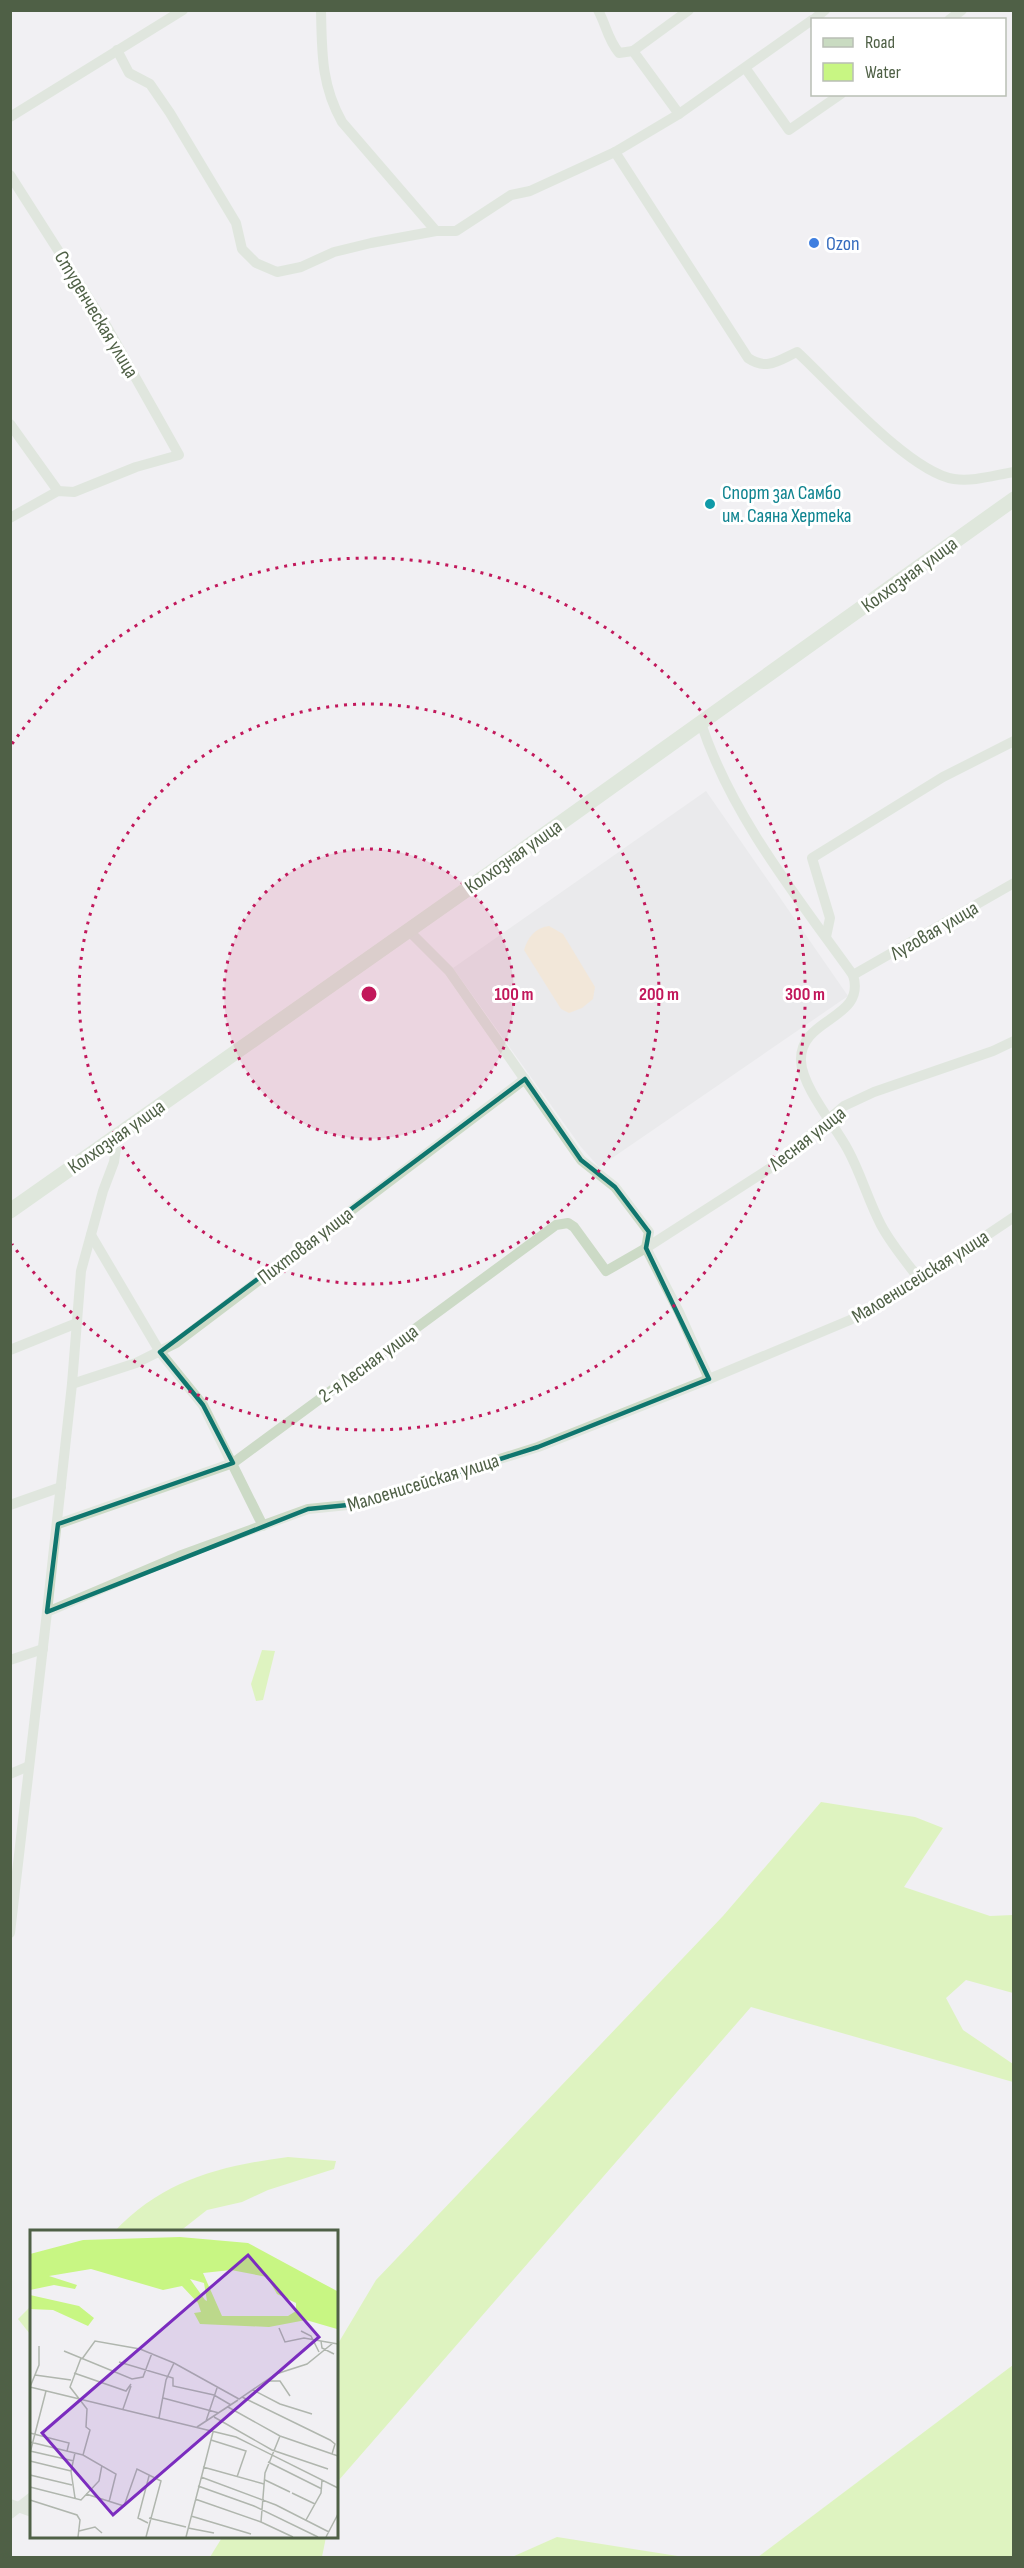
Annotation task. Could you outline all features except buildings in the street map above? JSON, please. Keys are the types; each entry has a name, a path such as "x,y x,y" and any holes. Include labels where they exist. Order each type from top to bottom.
{"main road":[{"name":"Колхозная улица","path":"10,1211 1014,499"}],"street":[{"path":"10,117 183,10"},
{"path":"321,10 322,68 331,103 342,122 436,231"},
{"path":"598,10 605,23 609,40 619,53 633,51 689,10"},
{"path":"117,50 129,73 150,84 170,113 236,223 242,249 256,263 277,272 301,267 334,252 436,231 456,231 511,195 530,191 615,152 680,114 811,21"},
{"path":"633,51 680,114"},
{"path":"746,69 789,130 839,96"},
{"path":"615,152 748,358 758,365 768,365 797,352 905,453 934,472 955,479 1014,472"},
{"name":"Студенческая улица","path":"10,175 107,327 179,455 136,466 82,490 58,491"},
{"path":"10,424 58,491 10,518"},
{"path":"701,723 712,759 744,818 853,975 856,994 851,1002 813,1033 803,1051 801,1062 827,1119 848,1150 881,1227 920,1280"},
{"path":"826,936 830,918 812,858 943,777 1014,741"},
{"name":"Луговая улица","path":"853,975 1014,883"},
{"path":"408,930 449,971 581,1160 615,1187 634,1209 649,1232 646,1248 679,1312 709,1379"},
{"name":"Лесная улица","path":"646,1248 775,1164 844,1106 874,1092 993,1051 1014,1041"},
{"name":"Пихтовая улица","path":"72,1384 160,1352 525,1079"},
{"path":"11,1929 58,1524 81,1271 114,1162 116,1148 111,1139"},
{"name":"Малоенисейская улица","path":"47,1612 179,1556 308,1509 358,1504 538,1447 709,1379 850,1320 920,1280 1014,1217"},
{"name":"2-я Лесная улица","path":"58,1524 233,1463 556,1225 568,1223 574,1227 606,1271 646,1248"},
{"path":"91,1235 160,1352 203,1405 263,1526"},
{"path":"10,1350 77,1323"},
{"path":"10,1505 61,1487"},
{"path":"10,1660 43,1648"},
{"path":"10,1774 29,1766"},
{"path":"13,2508 30,2498"},
{"path":"13,2508 30,2512"}],"highlighted area":[{"path":"525,1079 581,1160 615,1187 649,1232 646,1248 709,1379 538,1447 358,1504 308,1509 47,1612 58,1524 233,1463 203,1405 160,1352"}],"shaded area":[{"path":"706,791 848,996 599,1167 581,1147 453,968"},
{"path":"549,926 563,934 595,987 593,999 582,1008 569,1013 561,1009 524,950 533,934"}],"water":[{"path":"262,1650 275,1651 263,1700 256,1701 251,1684"},
{"path":"821,1802 915,1817 943,1828 904,1887 990,1916 1013,1915 1013,1993 966,1980 946,1998 963,2030 1013,2064 1013,2082 751,2007 339,2480 338,2485 338,2344 376,2280 723,1916"},
{"path":"288,2157 336,2161 334,2169 268,2190 242,2202 207,2210 182,2230 116,2230 152,2200 194,2178 239,2165"},
{"path":"30,2307 30,2334 18,2319"},
{"path":"1013,2365 1013,2557 758,2557"},
{"path":"557,2537 684,2557 512,2557"},
{"path":"222,2538 326,2538 322,2557 210,2557"}],"place":[{"name":"Ozon","path":"814,243"},
{"name":"Спорт зал Самбо им. Саяна Хертека","path":"710,504"}]}
